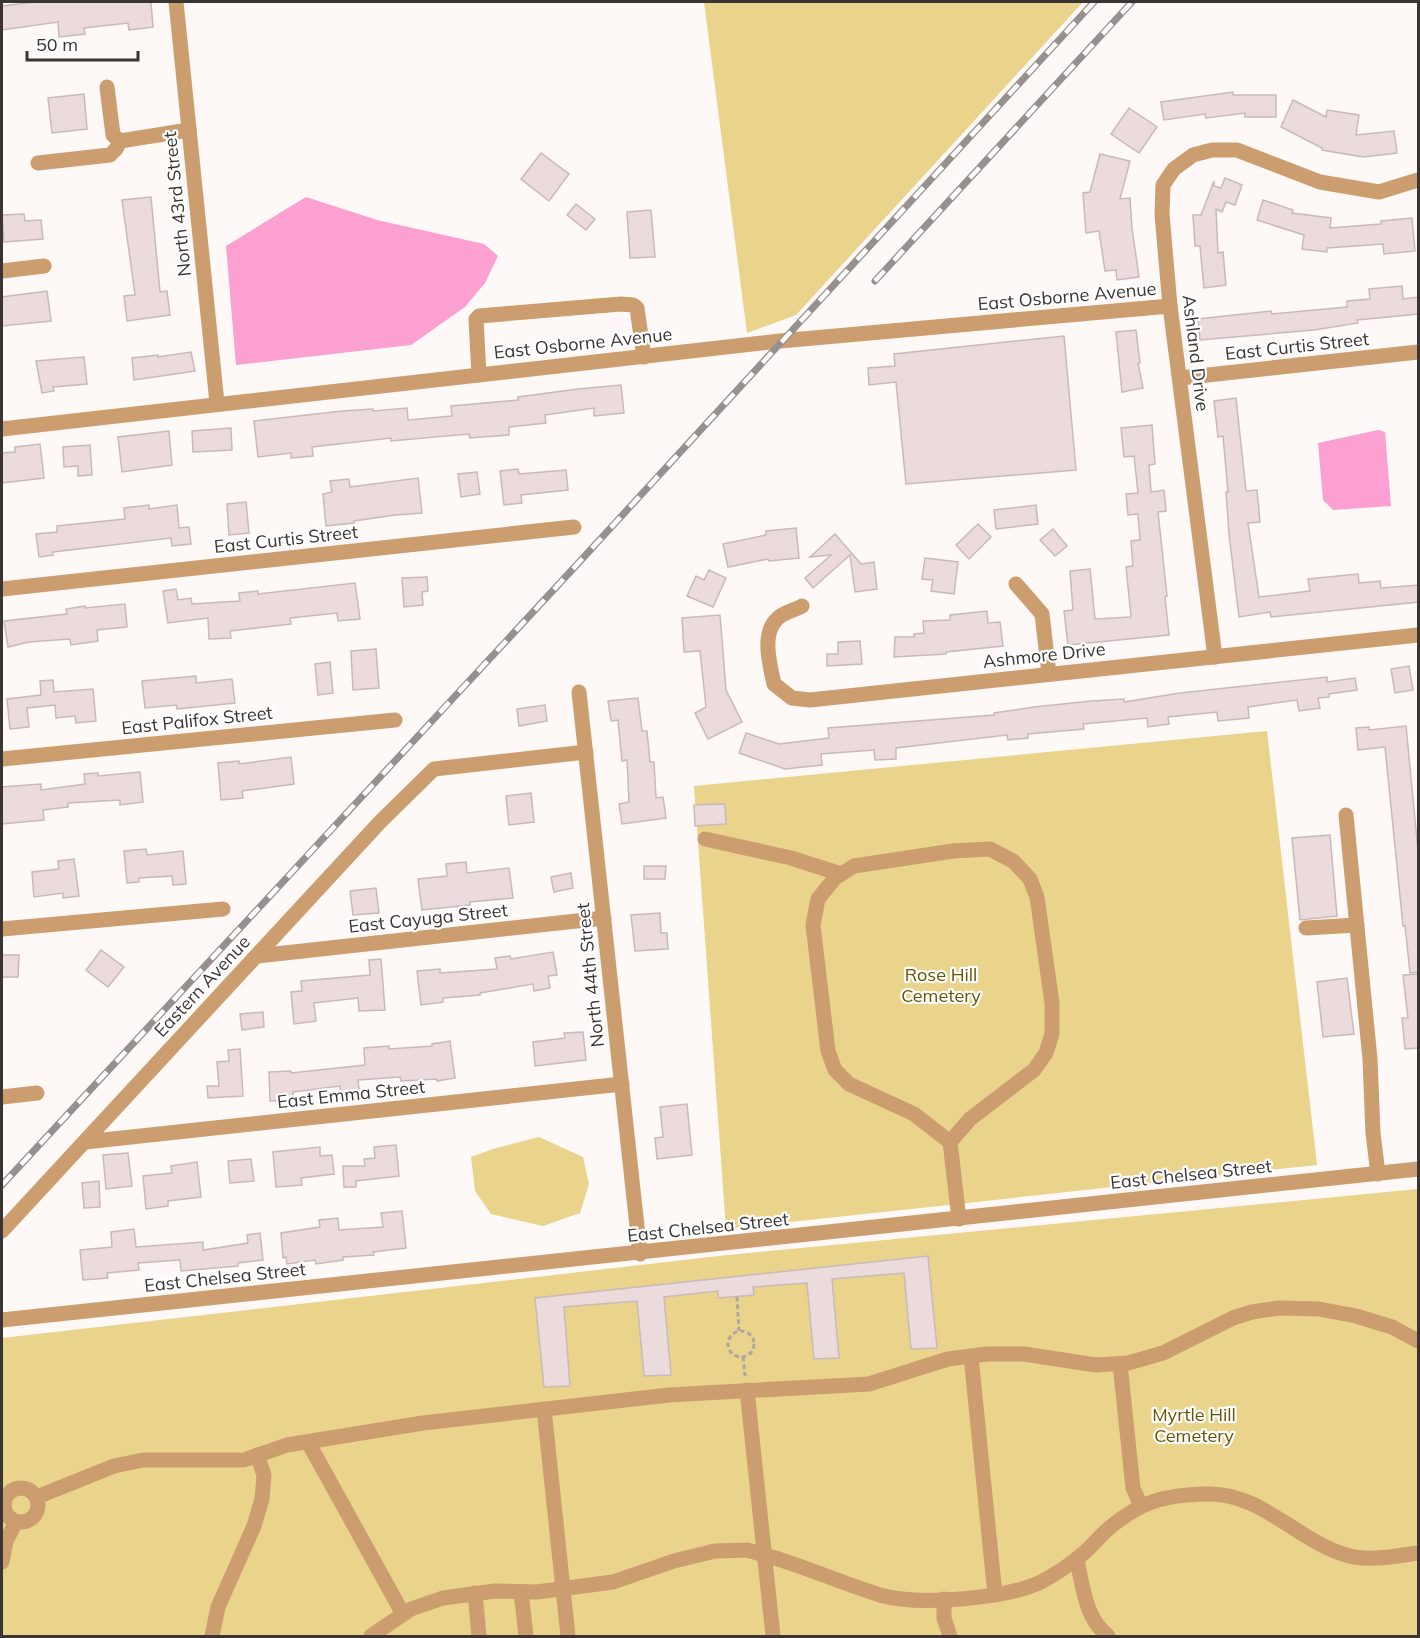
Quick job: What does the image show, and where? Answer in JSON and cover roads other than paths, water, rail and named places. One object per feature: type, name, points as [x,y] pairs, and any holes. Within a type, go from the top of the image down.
[{"type":"street","name":"North 43rd Street","points":[[176,2],[217,403]]},
{"type":"street","points":[[107,87],[112,135],[120,141],[189,130]]},
{"type":"street","points":[[38,163],[110,154],[120,141]]},
{"type":"street","name":"Ashland Drive","points":[[1215,657],[1170,306],[1162,214],[1163,185],[1174,169],[1193,155],[1212,150],[1237,150],[1320,182],[1380,192],[1419,180]]},
{"type":"street","points":[[2,271],[44,266]]},
{"type":"street","points":[[479,375],[476,319],[479,316],[633,305],[637,308],[644,357]]},
{"type":"street","name":"East Osborne Avenue","points":[[2,429],[780,341],[1170,306]]},
{"type":"street","name":"East Curtis Street","points":[[1180,378],[1419,352]]},
{"type":"street","name":"East Curtis Street","points":[[2,589],[574,527]]},
{"type":"street","points":[[1016,584],[1042,614],[1049,674]]},
{"type":"street","name":"Ashmore Drive","points":[[802,606],[776,619],[768,638],[769,661],[774,684],[792,698],[810,700],[1419,635]]},
{"type":"street","name":"North 44th Street","points":[[579,692],[640,1254]]},
{"type":"street","name":"East Palifox Street","points":[[2,759],[395,720]]},
{"type":"street","name":"Eastern Avenue","points":[[2,1231],[380,822],[434,769],[586,752]]},
{"type":"street","points":[[1346,815],[1370,1059],[1373,1133],[1378,1174]]},
{"type":"street","points":[[705,839],[791,858],[841,874]]},
{"type":"street","points":[[950,1142],[970,1119],[1034,1070],[1046,1053],[1052,1034],[1052,1003],[1037,897],[1030,879],[1013,861],[990,849],[953,851],[854,866],[835,878],[818,899],[813,925],[828,1051],[836,1070],[849,1084],[914,1114],[950,1142],[959,1219]]},
{"type":"street","points":[[2,929],[223,909]]},
{"type":"street","name":"East Cayuga Street","points":[[257,956],[604,918]]},
{"type":"street","points":[[1306,928],[1357,925]]},
{"type":"street","name":"East Emma Street","points":[[85,1142],[622,1084]]},
{"type":"street","points":[[2,1097],[37,1094]]},
{"type":"street","name":"East Chelsea Street","points":[[2,1320],[640,1254],[1419,1169]]},
{"type":"street","points":[[37,1497],[114,1466],[144,1460],[244,1460],[287,1445],[423,1423],[669,1395],[869,1384],[930,1363],[987,1353],[1024,1354],[1096,1365],[1128,1363],[1162,1353],[1233,1318],[1252,1312],[1280,1308],[1319,1309],[1356,1316],[1392,1327],[1419,1341]]},
{"type":"street","points":[[971,1356],[995,1595]]},
{"type":"street","points":[[1120,1364],[1133,1488],[1141,1506]]},
{"type":"street","points":[[747,1390],[773,1636]]},
{"type":"street","points":[[544,1409],[568,1636]]},
{"type":"street","points":[[308,1442],[403,1614]]},
{"type":"street","points":[[212,1636],[218,1607],[254,1526],[262,1499],[264,1475],[257,1455]]},
{"type":"street","points":[[23,1487],[33,1492],[38,1503],[36,1514],[27,1521],[16,1522],[6,1515],[4,1490],[23,1487]]},
{"type":"street","points":[[371,1636],[411,1609],[443,1598],[495,1591],[564,1590],[613,1582],[674,1561],[715,1551],[747,1550],[882,1596],[926,1600],[995,1595],[1040,1582],[1077,1560],[1133,1509],[1170,1496],[1211,1493],[1239,1498],[1347,1555],[1372,1558],[1419,1553]]},
{"type":"street","points":[[2,1562],[6,1541],[16,1522]]},
{"type":"street","points":[[1077,1560],[1088,1609],[1098,1629],[1108,1636]]},
{"type":"street","points":[[521,1592],[526,1636]]},
{"type":"street","points":[[475,1593],[479,1636]]},
{"type":"street","points":[[944,1599],[944,1618],[950,1636]]},
{"type":"railway","points":[[2,1185],[1094,2]]},
{"type":"railway","points":[[875,281],[1132,2]]},
{"type":"park label","name":"Rose Hill Cemetery","points":[[941,984]]},
{"type":"park label","name":"Myrtle Hill Cemetery","points":[[1194,1424]]}]
